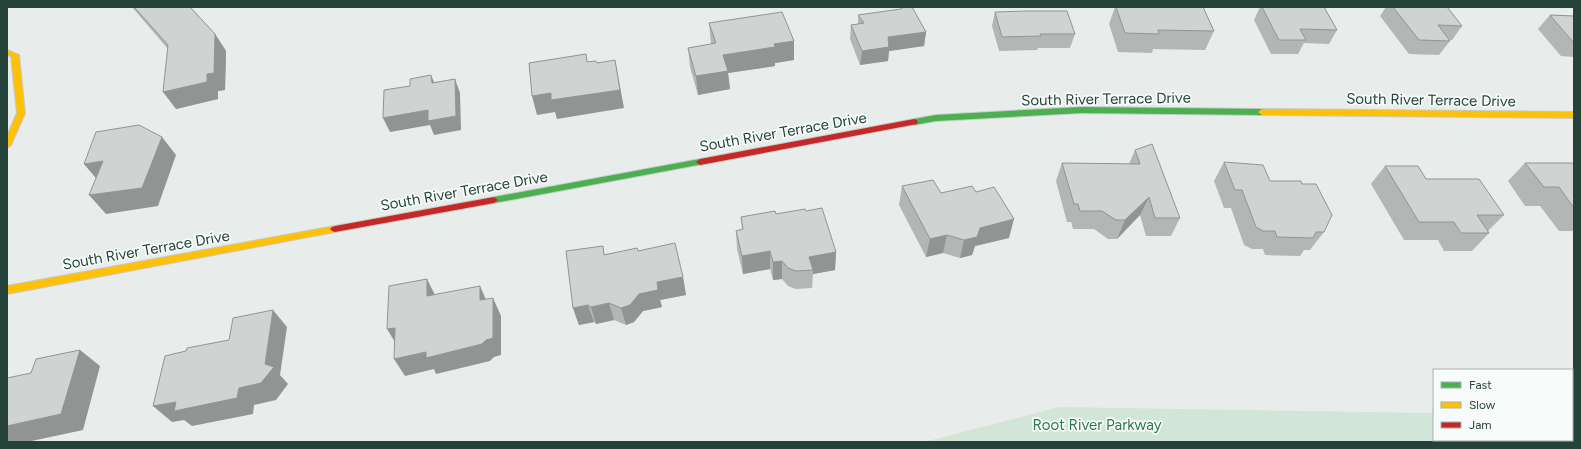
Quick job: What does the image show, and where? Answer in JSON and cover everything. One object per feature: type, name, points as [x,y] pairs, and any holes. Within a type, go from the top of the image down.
[{"type":"street","points":[[7,52],[16,55],[21,113],[7,144]]},
{"type":"street","name":"South River Terrace Drive","points":[[7,290],[936,118],[1082,110],[1574,115]]},
{"type":"green space","name":"Root River Parkway","points":[[1059,407],[1433,413],[1433,441],[1573,441],[1574,415],[1574,442],[924,442]]},
{"type":"building","points":[[134,7],[190,7],[215,34],[214,73],[207,74],[207,82],[163,92],[168,45]]},
{"type":"building","points":[[904,7],[912,7],[926,32],[888,37],[889,47],[862,51],[851,25],[864,23],[858,15],[901,9]]},
{"type":"building","points":[[1116,7],[1203,7],[1214,31],[1158,30],[1159,34],[1125,33]]},
{"type":"building","points":[[1262,7],[1324,7],[1337,30],[1300,29],[1306,40],[1279,40]]},
{"type":"building","points":[[1393,7],[1447,7],[1462,26],[1438,25],[1450,41],[1419,40]]},
{"type":"building","points":[[1067,11],[1075,34],[1040,34],[1041,36],[1002,37],[995,12]]},
{"type":"building","points":[[782,12],[794,41],[774,44],[775,47],[723,55],[728,71],[696,76],[688,48],[716,43],[709,23]]},
{"type":"building","points":[[1550,15],[1574,16],[1574,42],[1573,42]]},
{"type":"building","points":[[586,54],[587,62],[596,61],[597,63],[615,60],[620,90],[551,100],[551,93],[532,96],[529,63]]},
{"type":"building","points":[[431,75],[432,83],[455,79],[456,116],[428,121],[428,110],[383,118],[384,90],[410,86],[410,79]]},
{"type":"building","points":[[139,125],[162,137],[142,188],[89,195],[103,161],[84,164],[96,132]]},
{"type":"building","points":[[1152,144],[1180,218],[1155,218],[1149,197],[1125,220],[1116,220],[1102,211],[1080,211],[1078,204],[1074,204],[1062,163],[1140,164],[1135,150]]},
{"type":"building","points":[[1224,162],[1263,165],[1270,181],[1301,181],[1302,184],[1316,184],[1332,215],[1324,232],[1316,232],[1313,238],[1277,237],[1275,231],[1263,231],[1256,227],[1242,190],[1235,190]]},
{"type":"building","points":[[1525,163],[1572,163],[1574,165],[1574,208],[1559,187],[1544,187]]},
{"type":"building","points":[[1385,166],[1418,166],[1426,179],[1479,179],[1504,215],[1477,215],[1489,233],[1461,233],[1454,222],[1419,222]]},
{"type":"building","points":[[933,180],[941,193],[972,186],[976,192],[994,187],[1014,219],[980,228],[977,237],[964,240],[947,235],[930,239],[902,186]]},
{"type":"building","points":[[822,208],[836,252],[809,257],[813,270],[796,271],[788,268],[782,261],[773,262],[770,251],[742,256],[736,231],[743,229],[741,217],[775,211],[776,214],[805,209],[806,211]]},
{"type":"building","points":[[675,243],[683,277],[657,282],[658,290],[639,294],[630,305],[621,308],[609,303],[591,307],[588,305],[573,308],[566,251],[603,246],[604,255],[637,248],[638,251]]},
{"type":"building","points":[[427,279],[427,296],[480,286],[480,300],[493,298],[493,338],[486,340],[482,344],[426,358],[426,352],[394,359],[395,328],[387,329],[389,286]]},
{"type":"building","points":[[273,310],[265,364],[274,367],[261,383],[239,388],[237,398],[174,411],[176,402],[153,406],[165,356],[186,351],[187,348],[229,340],[233,318]]},
{"type":"building","points":[[80,350],[61,414],[7,426],[7,378],[31,373],[36,359]]},
{"type":"traffic: fast","points":[[914,122],[936,118],[1082,110],[1262,112]]},
{"type":"traffic: fast","points":[[494,200],[700,162]]},
{"type":"traffic: slow","points":[[7,52],[15,55],[21,113],[7,145]]},
{"type":"traffic: slow","points":[[1262,112],[1574,115]]},
{"type":"traffic: slow","points":[[7,290],[335,229]]},
{"type":"traffic: jam","points":[[700,162],[914,122]]},
{"type":"traffic: jam","points":[[335,229],[494,200]]}]
